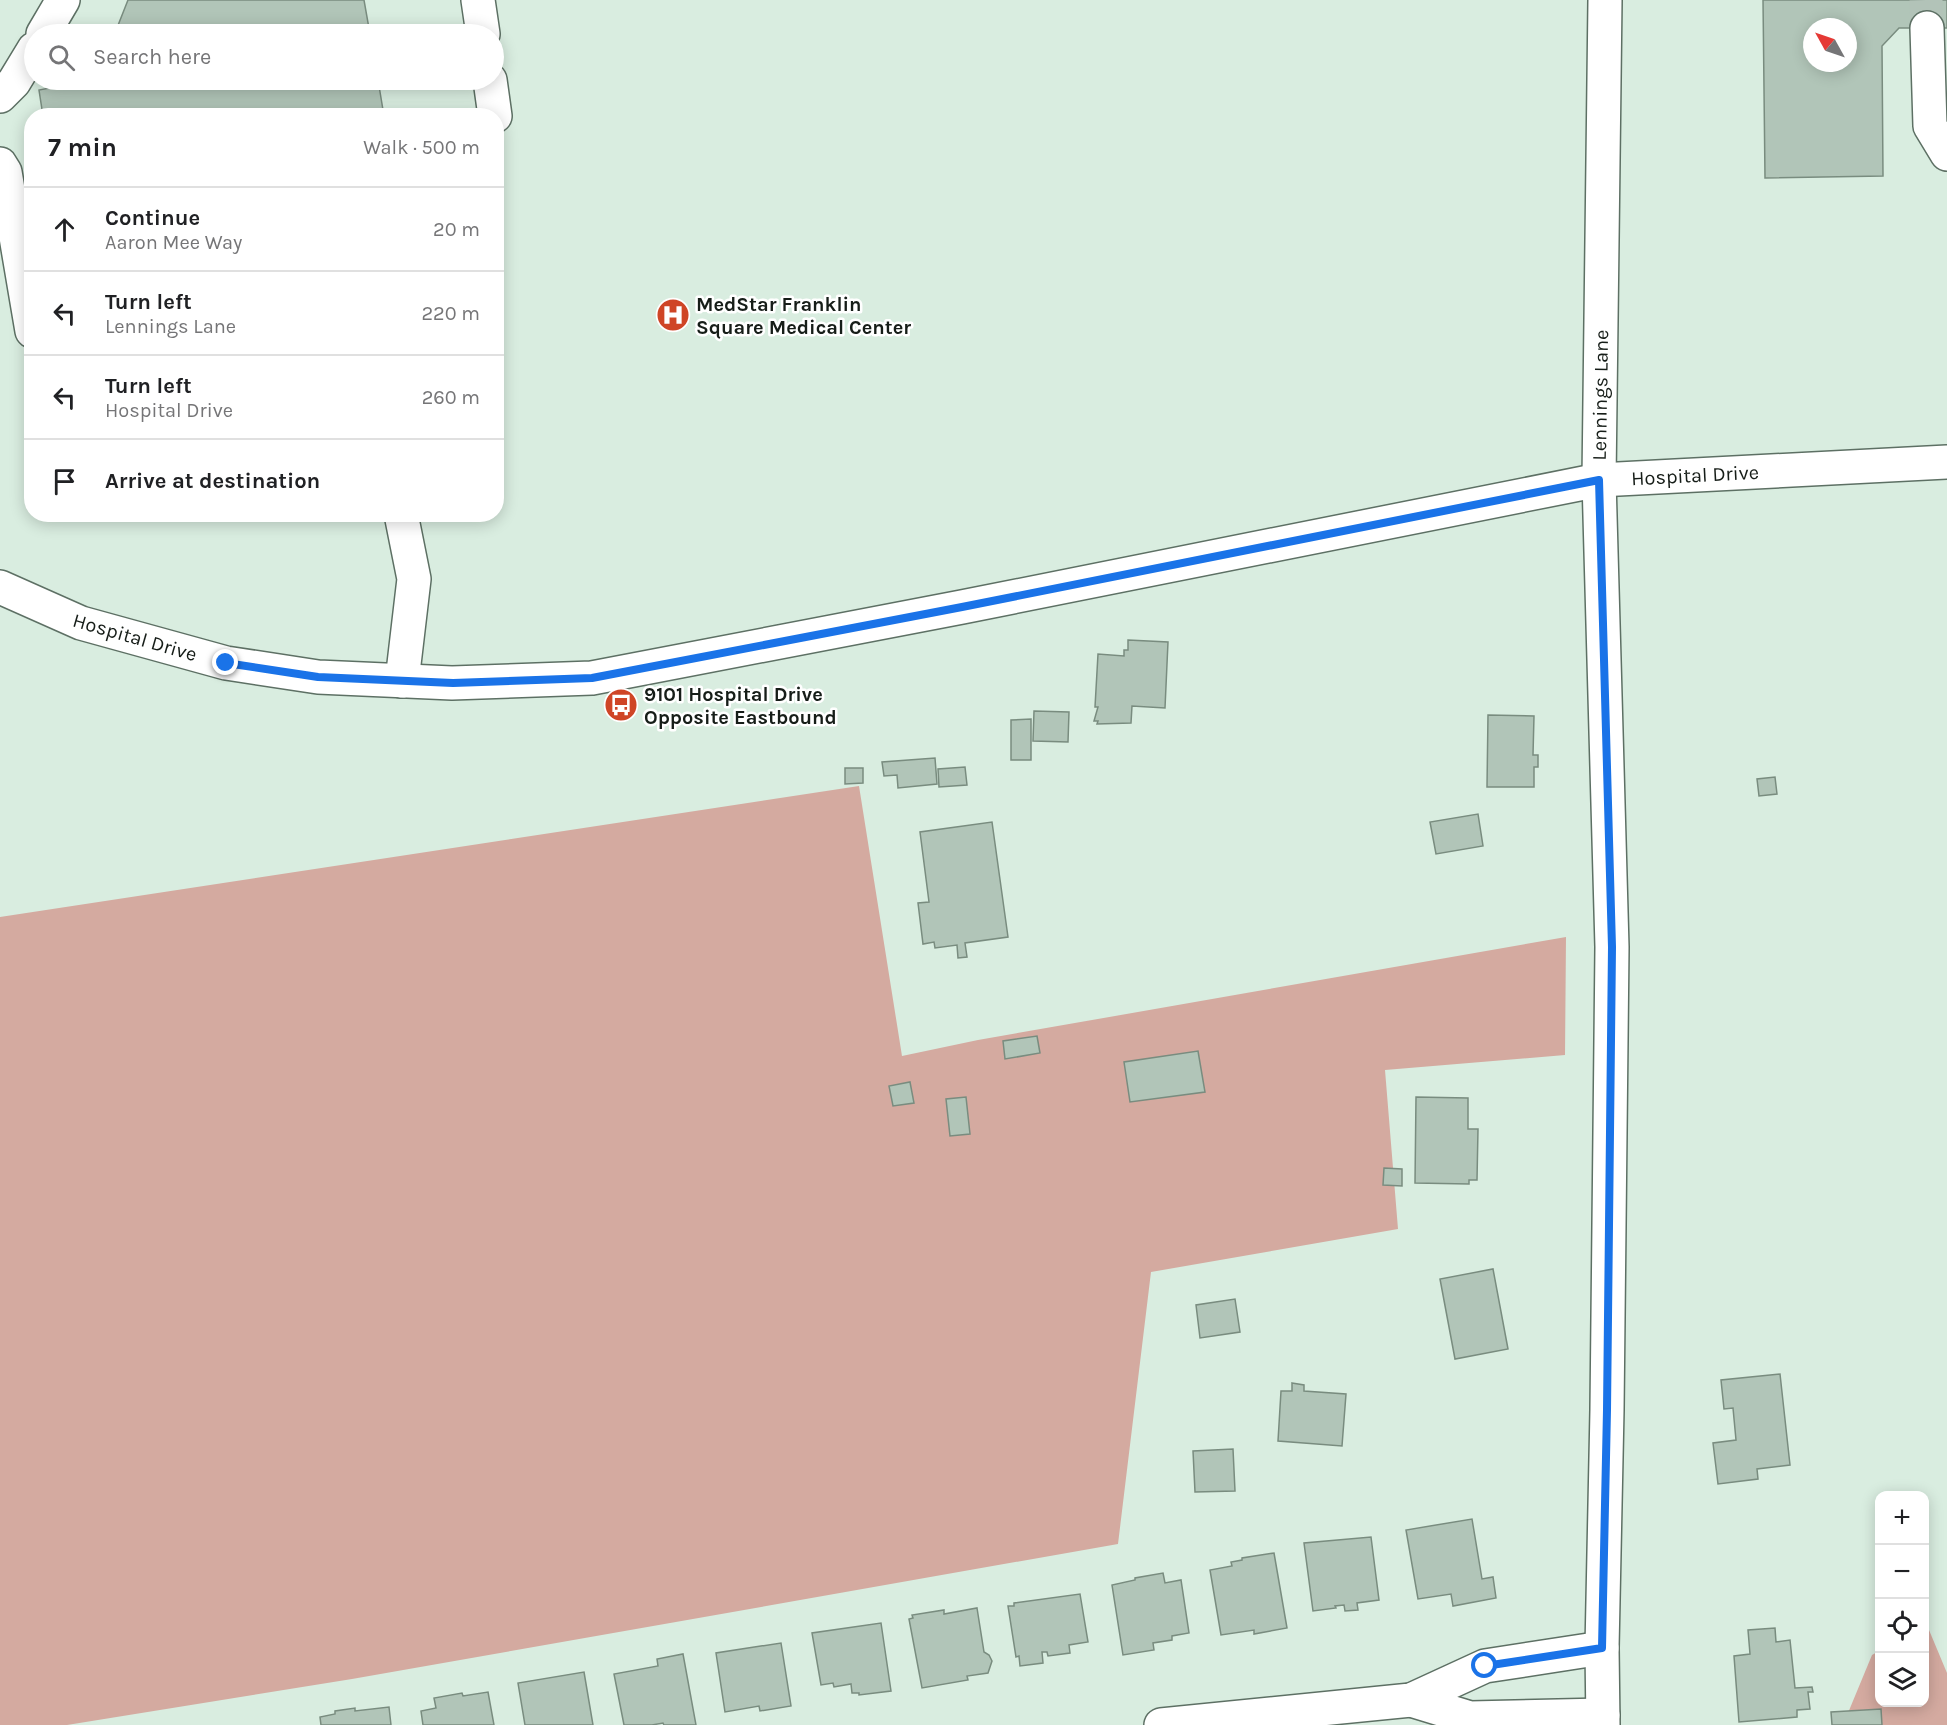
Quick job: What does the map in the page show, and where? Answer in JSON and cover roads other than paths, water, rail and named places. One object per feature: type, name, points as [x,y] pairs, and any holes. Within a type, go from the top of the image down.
[{"type":"street","points":[[50,24],[63,0]]},
{"type":"street","points":[[478,0],[482,24]]},
{"type":"street","name":"Lennings Lane","points":[[1603,1720],[1602,1648],[1612,947],[1599,480],[1605,0]]},
{"type":"street","points":[[1927,28],[1930,126],[1947,154]]},
{"type":"street","points":[[0,96],[14,82],[24,66]]},
{"type":"street","points":[[491,90],[494,108]]},
{"type":"street","points":[[0,165],[4,172],[24,286]]},
{"type":"street","name":"Hospital Drive","points":[[0,587],[81,624],[226,663],[318,677],[402,681],[453,683],[592,678],[974,605],[1599,480],[1947,462]]},
{"type":"street","points":[[402,681],[414,579],[403,522]]},
{"type":"street","points":[[1161,1725],[1411,1701],[1485,1666],[1602,1648]]},
{"type":"street","points":[[1411,1701],[1470,1718],[1603,1720]]},
{"type":"tunnel","points":[[1926,0],[1927,28]]},
{"type":"place","name":"MedStar Franklin Square Medical Center","points":[[673,315]]},
{"type":"place","name":"9101 Hospital Drive Opposite Eastbound","points":[[621,705]]}]
